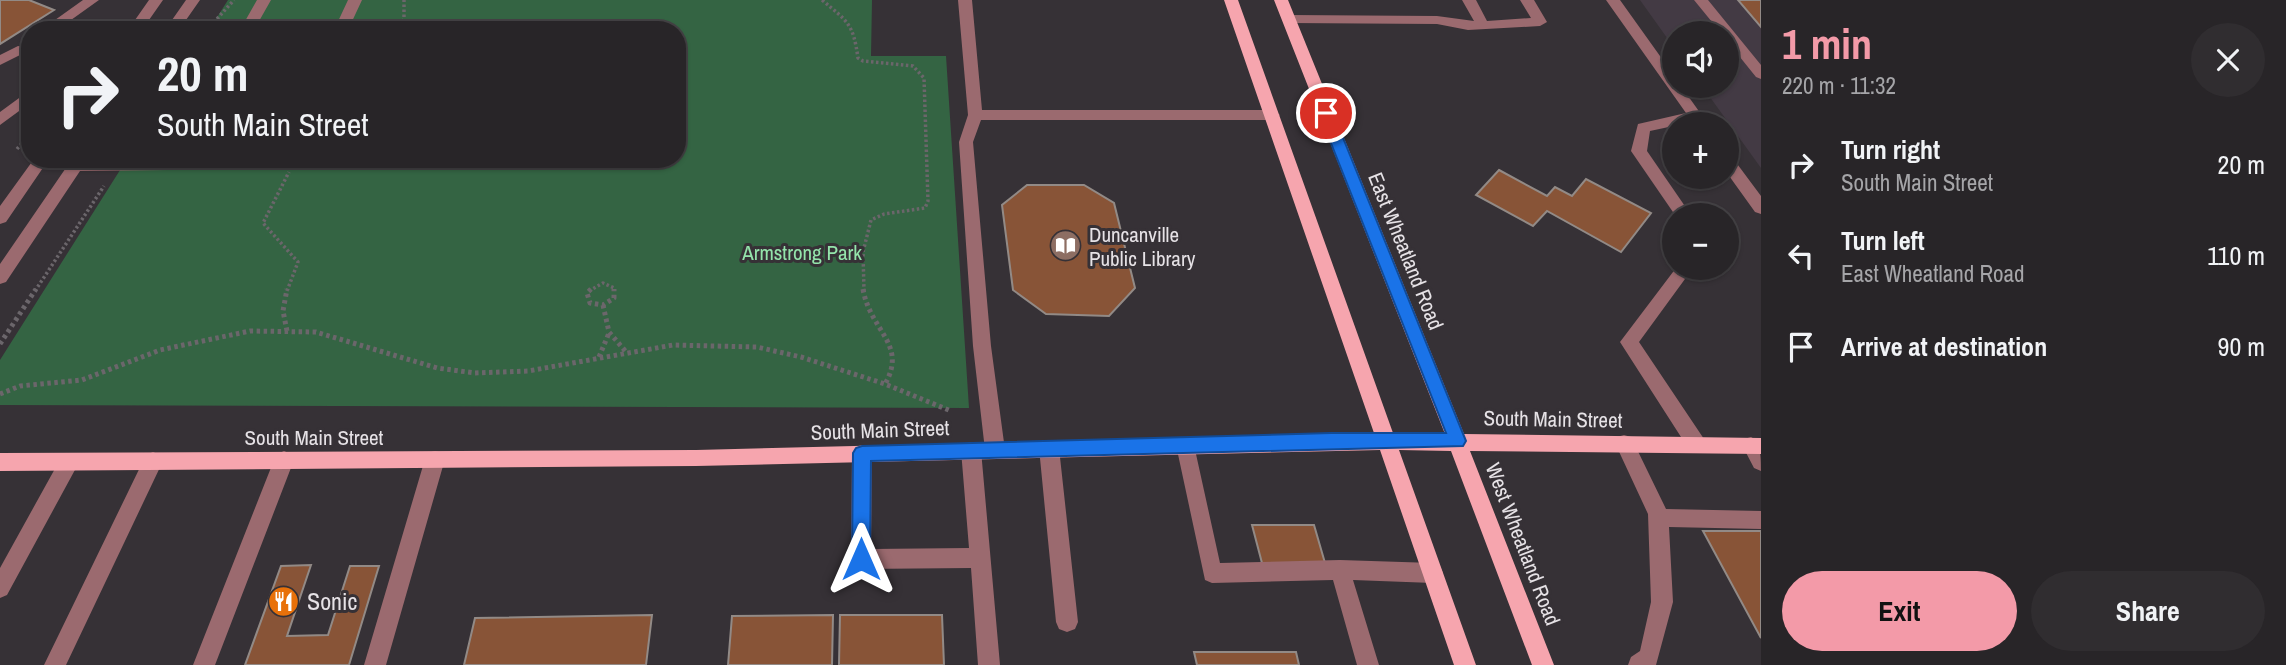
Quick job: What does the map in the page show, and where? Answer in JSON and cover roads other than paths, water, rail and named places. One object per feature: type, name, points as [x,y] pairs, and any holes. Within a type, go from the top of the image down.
[{"type":"main road","points":[[1231,0],[1465,665]]},
{"type":"main road","name":"East Wheatland Road","points":[[1281,0],[1457,441]]},
{"type":"main road","name":"South Main Street","points":[[0,462],[696,458],[1387,441],[1697,444],[1758,451]]},
{"type":"main road","name":"West Wheatland Road","points":[[1457,441],[1543,665]]},
{"type":"street","points":[[61,21],[92,0]]},
{"type":"street","points":[[141,21],[156,0]]},
{"type":"street","points":[[178,21],[193,0]]},
{"type":"street","points":[[252,21],[264,0]]},
{"type":"street","points":[[345,21],[355,0]]},
{"type":"street","points":[[965,0],[975,115],[966,142],[982,346],[995,450]]},
{"type":"street","points":[[1469,0],[1483,26]]},
{"type":"street","points":[[1289,19],[1437,20],[1483,26],[1540,22],[1527,0]]},
{"type":"street","points":[[1612,0],[1692,112]]},
{"type":"street","points":[[1701,0],[1761,74]]},
{"type":"street","points":[[0,61],[21,50]]},
{"type":"street","points":[[0,120],[21,102]]},
{"type":"street","points":[[975,115],[1273,115]]},
{"type":"street","points":[[1662,125],[1643,128],[1639,151],[1662,184]]},
{"type":"street","points":[[0,218],[36,168]]},
{"type":"street","points":[[0,277],[75,168]]},
{"type":"street","points":[[1739,178],[1761,208]]},
{"type":"street","points":[[1676,280],[1629,342],[1697,444]]},
{"type":"street","points":[[1624,443],[1658,518],[1662,602],[1649,657],[1639,665]]},
{"type":"street","points":[[1185,444],[1212,573],[1340,570],[1433,573]]},
{"type":"street","points":[[1049,448],[1067,622]]},
{"type":"street","points":[[971,450],[989,665]]},
{"type":"street","points":[[862,453],[861,559],[980,558]]},
{"type":"street","points":[[375,665],[435,459]]},
{"type":"street","points":[[204,665],[284,460]]},
{"type":"street","points":[[0,588],[69,461]]},
{"type":"street","points":[[55,665],[153,461]]},
{"type":"street","points":[[1658,518],[1761,520]]},
{"type":"street","points":[[1340,570],[1368,665]]},
{"type":"place","name":"Duncanville Public Library","points":[[1066,246]]},
{"type":"place","name":"Sonic","points":[[284,601]]},
{"type":"park label","name":"Armstrong Park","points":[[802,252]]}]
